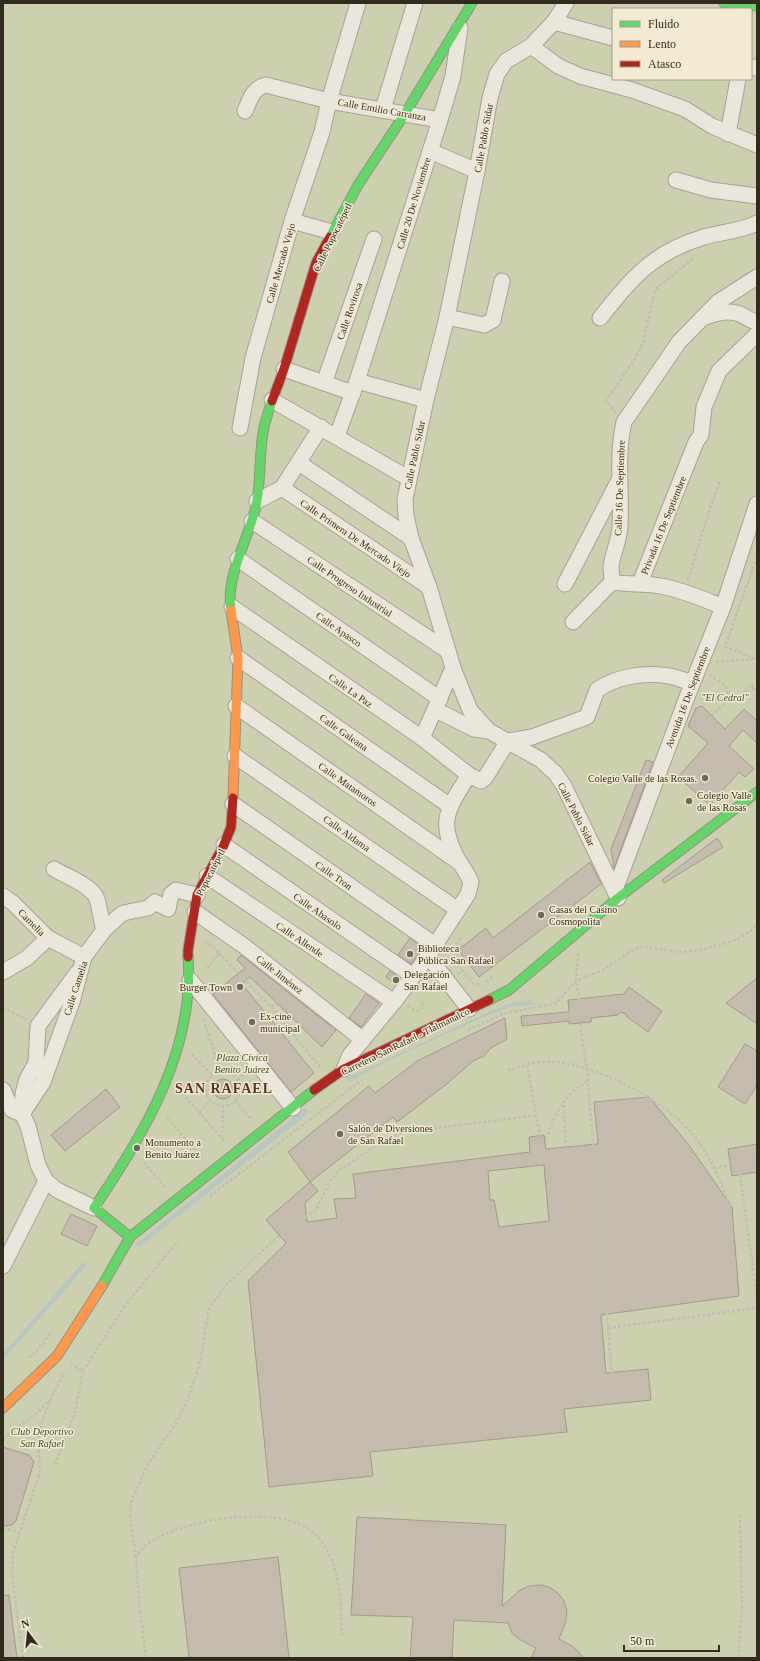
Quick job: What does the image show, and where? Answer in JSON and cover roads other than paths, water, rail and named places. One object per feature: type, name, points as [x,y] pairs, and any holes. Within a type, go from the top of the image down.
[{"type":"street","name":"Calle Emilio Carranza","points":[[358,3],[329,100],[406,112],[440,120]]},
{"type":"street","points":[[383,109],[415,3]]},
{"type":"street","name":"Calle Popocatépetl","points":[[252,521],[257,501],[264,428],[272,400],[284,370],[316,263],[358,185],[406,112],[472,3]]},
{"type":"street","name":"Calle Pablo Sidar","points":[[566,3],[554,22],[531,46],[506,61],[497,74],[490,98],[477,171],[447,317],[426,400],[408,478],[405,499],[406,516],[411,538],[429,587],[453,668],[470,710],[489,731],[541,760],[556,774],[616,894]]},
{"type":"street","points":[[724,3],[749,7]]},
{"type":"street","points":[[554,22],[612,38]]},
{"type":"street","name":"Calle 20 De Noviembre","points":[[337,436],[355,387],[454,76],[460,23]]},
{"type":"street","points":[[531,46],[558,66],[580,76],[632,90],[685,109],[712,126],[757,145]]},
{"type":"street","points":[[728,134],[738,80]]},
{"type":"street","points":[[244,111],[254,91],[259,86],[266,85],[329,100]]},
{"type":"street","name":"Calle Mercado Viejo","points":[[240,428],[252,358],[292,221],[322,132],[329,100]]},
{"type":"street","points":[[430,151],[477,171]]},
{"type":"street","points":[[676,180],[712,190],[757,196]]},
{"type":"street","points":[[292,221],[332,232]]},
{"type":"street","points":[[600,318],[630,280],[659,256],[703,238],[757,223]]},
{"type":"street","name":"Calle Rovirosa","points":[[324,383],[374,239]]},
{"type":"street","points":[[700,319],[718,302],[757,277]]},
{"type":"street","points":[[447,317],[484,326],[489,324],[493,320],[502,281]]},
{"type":"street","points":[[700,319],[717,313],[729,312],[740,314],[757,322]]},
{"type":"street","name":"Calle 16 De Septiembre","points":[[612,582],[611,566],[617,548],[620,527],[619,481],[621,436],[624,422],[679,342],[700,319]]},
{"type":"street","name":"Privada 16 De Septiembre","points":[[640,583],[701,435],[704,407],[719,371],[757,334]]},
{"type":"street","points":[[284,370],[324,383],[426,400]]},
{"type":"street","points":[[272,400],[408,478]]},
{"type":"street","points":[[257,501],[282,488],[321,427]]},
{"type":"street","points":[[299,463],[411,538]]},
{"type":"street","points":[[565,584],[619,481]]},
{"type":"street","name":"Calle Primera De Mercado Viejo","points":[[282,488],[429,587]]},
{"type":"street","name":"Avenida 16 De Septiembre","points":[[616,894],[686,698],[723,606],[757,504]]},
{"type":"street","name":"Popocatépetl","points":[[94,1208],[129,1155],[156,1106],[180,1041],[190,980],[188,950],[197,894],[224,845],[230,827],[233,804],[238,658],[232,607],[229,598],[238,559],[252,521]]},
{"type":"street","name":"Calle Progreso Industrial","points":[[252,521],[448,651]]},
{"type":"street","name":"Calle Apasco","points":[[238,559],[474,730],[489,731]]},
{"type":"street","points":[[572,622],[612,582],[624,584],[640,583],[686,592],[723,606]]},
{"type":"street","name":"Calle La Paz","points":[[232,607],[422,738],[469,775]]},
{"type":"street","name":"Calle Galeana","points":[[238,658],[450,806]]},
{"type":"street","points":[[422,738],[453,668]]},
{"type":"street","points":[[344,1069],[350,1055],[394,1002],[468,894],[471,882],[460,862],[447,832],[445,820],[450,806],[469,775],[481,781],[485,778],[508,741],[543,733],[587,717],[597,690],[622,679],[655,674],[670,676],[697,672]]},
{"type":"street","name":"Calle Matamoros","points":[[236,706],[460,862]]},
{"type":"street","name":"Calle Aldama","points":[[235,756],[458,910]]},
{"type":"street","name":"Carretera San Rafael - Tlalmanalco","points":[[3,1408],[57,1356],[130,1237],[288,1102],[344,1069],[509,990],[616,894],[757,792]]},
{"type":"street","name":"Calle Tron","points":[[233,804],[431,950],[469,1009]]},
{"type":"street","name":"Calle Abasolo","points":[[224,845],[413,976]]},
{"type":"street","points":[[54,869],[67,875],[90,890],[96,898],[104,930]]},
{"type":"street","name":"Calle Allende","points":[[207,876],[394,1002]]},
{"type":"street","name":"Calle Camelia","points":[[22,1114],[43,1082],[72,1002],[83,961],[104,930],[123,913],[148,908],[155,902],[168,909],[171,894],[176,890],[197,894]]},
{"type":"street","name":"Camelia","points":[[3,896],[13,903],[48,938],[83,961]]},
{"type":"street","name":"Calle Jiménez","points":[[195,912],[244,946],[363,1040]]},
{"type":"street","points":[[3,972],[27,958],[48,938]]},
{"type":"street","points":[[83,961],[38,1026],[36,1063],[27,1079],[23,1094],[22,1114],[28,1126],[38,1164],[46,1181],[57,1190],[94,1208],[130,1237]]},
{"type":"street","points":[[190,980],[288,1102]]},
{"type":"street","points":[[3,1090],[12,1110],[22,1114]]},
{"type":"street","points":[[3,1266],[46,1181]]},
{"type":"place","name":"Colegio Valle de las Rosas.","points":[[705,778]]},
{"type":"place","name":"Colegio Valle de las Rosas","points":[[689,801]]},
{"type":"place","name":"Casas del Casino Cosmopolita","points":[[541,915]]},
{"type":"place","name":"Biblioteca Pública San Rafael","points":[[410,954]]},
{"type":"place","name":"Delegación San Rafael","points":[[396,980]]},
{"type":"place","name":"Burger Town","points":[[240,987]]},
{"type":"place","name":"Ex-cine municipal","points":[[252,1022]]},
{"type":"place","name":"Salón de Diversiones de San Rafael","points":[[340,1134]]},
{"type":"place","name":"Monumento a Benito Juárez","points":[[137,1148]]},
{"type":"district","name":"SAN RAFAEL","points":[[224,1088]]},
{"type":"park label","name":"\"El Cedral\"","points":[[725,697]]},
{"type":"park label","name":"Plaza Cívica Benito Juárez","points":[[242,1062]]},
{"type":"park label","name":"Club Deportivo San Rafael","points":[[42,1436]]}]
